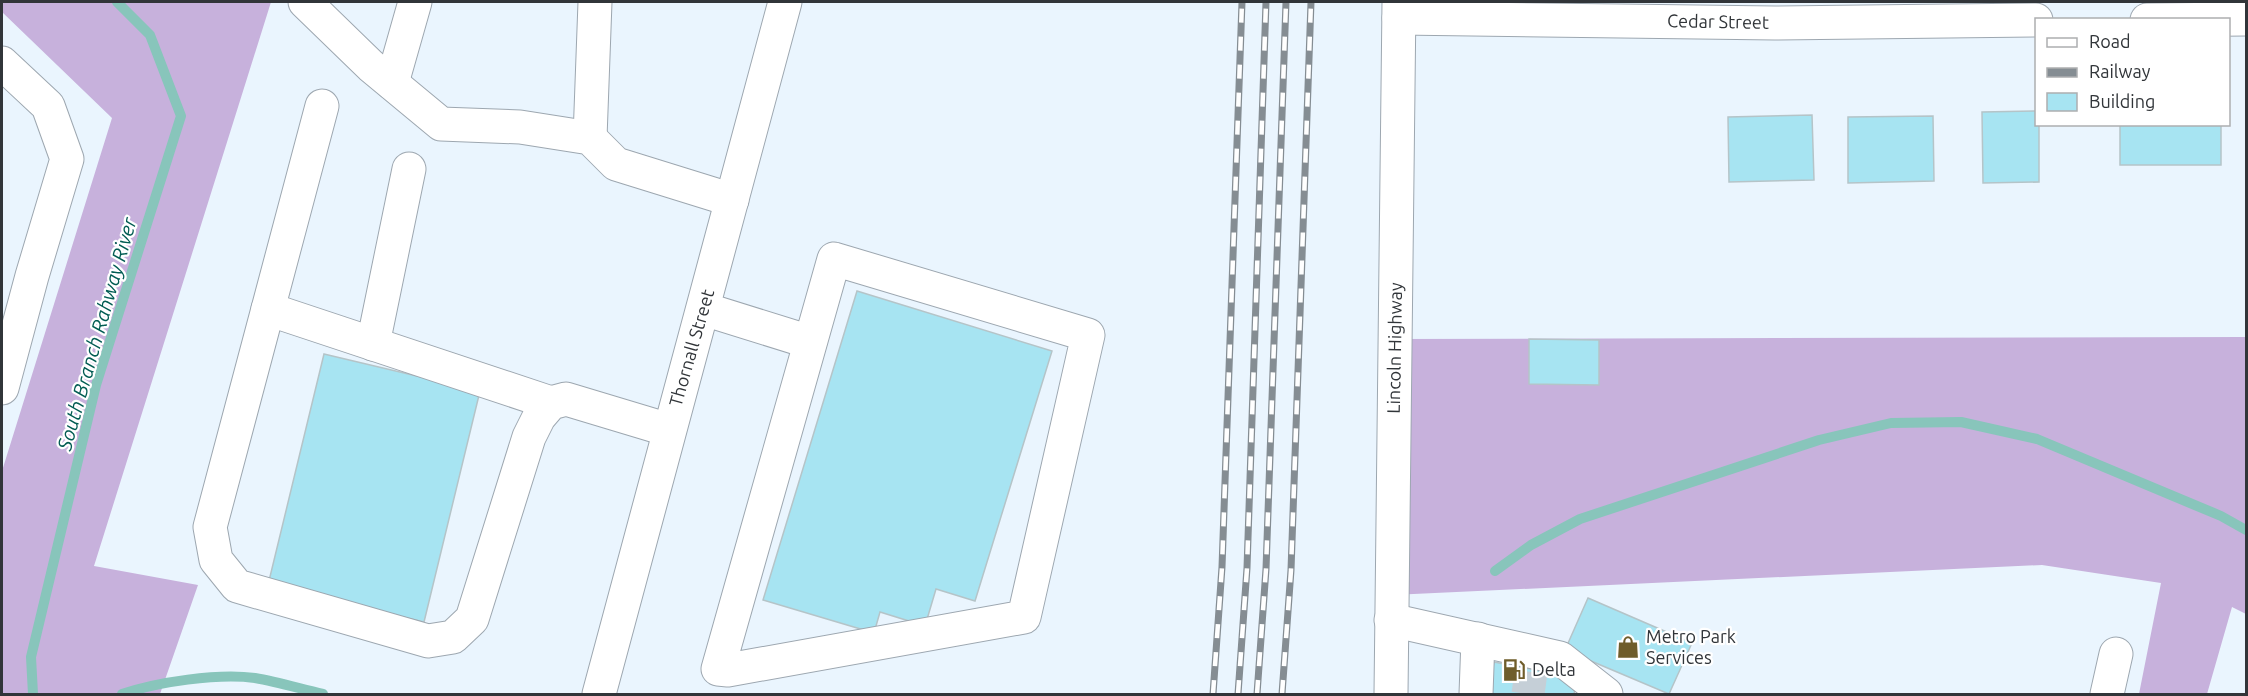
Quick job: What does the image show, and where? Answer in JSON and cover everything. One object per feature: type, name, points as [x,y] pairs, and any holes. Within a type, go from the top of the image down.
[{"type":"street","points":[[306,2],[371,66],[441,124],[520,127],[590,138],[616,164],[732,200]]},
{"type":"street","points":[[392,83],[415,2]]},
{"type":"street","points":[[590,138],[595,2]]},
{"type":"street","name":"Thornall Street","points":[[599,694],[669,430],[704,309],[784,2]]},
{"type":"street","name":"Cedar Street","points":[[1399,10],[1775,23],[2020,14]]},
{"type":"street","name":"Lincoln Highway","points":[[1391,694],[1399,10]]},
{"type":"street","points":[[2230,19],[2247,19]]},
{"type":"street","points":[[2,63],[48,106],[67,159],[8,338],[2,388]]},
{"type":"street","points":[[322,106],[210,527],[216,560],[237,586],[428,641],[453,637],[472,619],[529,437],[539,417],[551,403]]},
{"type":"street","points":[[373,344],[409,169]]},
{"type":"street","points":[[834,259],[1088,335],[1024,617],[728,670],[718,669],[810,342],[834,259]]},
{"type":"street","points":[[268,309],[551,403],[566,399],[669,430]]},
{"type":"street","points":[[704,309],[810,342]]},
{"type":"street","points":[[1391,620],[1478,639],[1532,662],[1560,658],[1606,694]]},
{"type":"street","points":[[1476,694],[1478,639]]},
{"type":"street","points":[[2107,694],[2116,654]]},
{"type":"shaded area","points":[[2,2],[271,2],[94,566],[198,585],[160,694],[2,694],[2,471],[112,118],[2,12]]},
{"type":"shaded area","points":[[2245,337],[2246,614],[2232,607],[2207,694],[2139,694],[2161,583],[2042,565],[1392,595],[1395,339]]},
{"type":"building","points":[[2035,111],[2035,126],[2039,126],[2039,182],[1983,183],[1982,112]]},
{"type":"building","points":[[1812,115],[1814,180],[1729,182],[1728,117]]},
{"type":"building","points":[[1933,116],[1934,181],[1848,183],[1848,117]]},
{"type":"building","points":[[2120,126],[2221,126],[2221,165],[2120,165]]},
{"type":"building","points":[[857,291],[1052,351],[975,601],[936,589],[925,626],[880,612],[874,633],[763,600]]},
{"type":"building","points":[[1529,339],[1599,340],[1599,385],[1529,384]]},
{"type":"building","points":[[324,354],[480,391],[424,622],[268,585]]},
{"type":"building","name":"Metro Park Services","points":[[1588,598],[1692,643],[1669,694],[1565,650]]},
{"type":"building","name":"Delta","points":[[1494,662],[1577,678],[1574,694],[1487,694]]},
{"type":"waterway","name":"South Branch Rahway River","points":[[33,694],[31,657],[96,385],[181,116],[150,35],[117,2]]},
{"type":"waterway","points":[[1495,571],[1531,545],[1580,519],[1819,440],[1891,423],[1961,422],[2037,439],[2221,516],[2246,530]]},
{"type":"waterway","points":[[122,694],[170,682],[224,677],[255,678],[323,694]]},
{"type":"tunnel","points":[[1528,694],[1531,672]]},
{"type":"railway","points":[[1213,694],[1222,567],[1242,2]]},
{"type":"railway","points":[[1238,694],[1247,568],[1266,2]]},
{"type":"railway","points":[[1257,694],[1266,569],[1286,2]]},
{"type":"railway","points":[[1282,694],[1291,570],[1311,2]]},
{"type":"place","name":"Metro Park Services","points":[[1628,647]]},
{"type":"place","name":"Delta","points":[[1514,670]]}]
